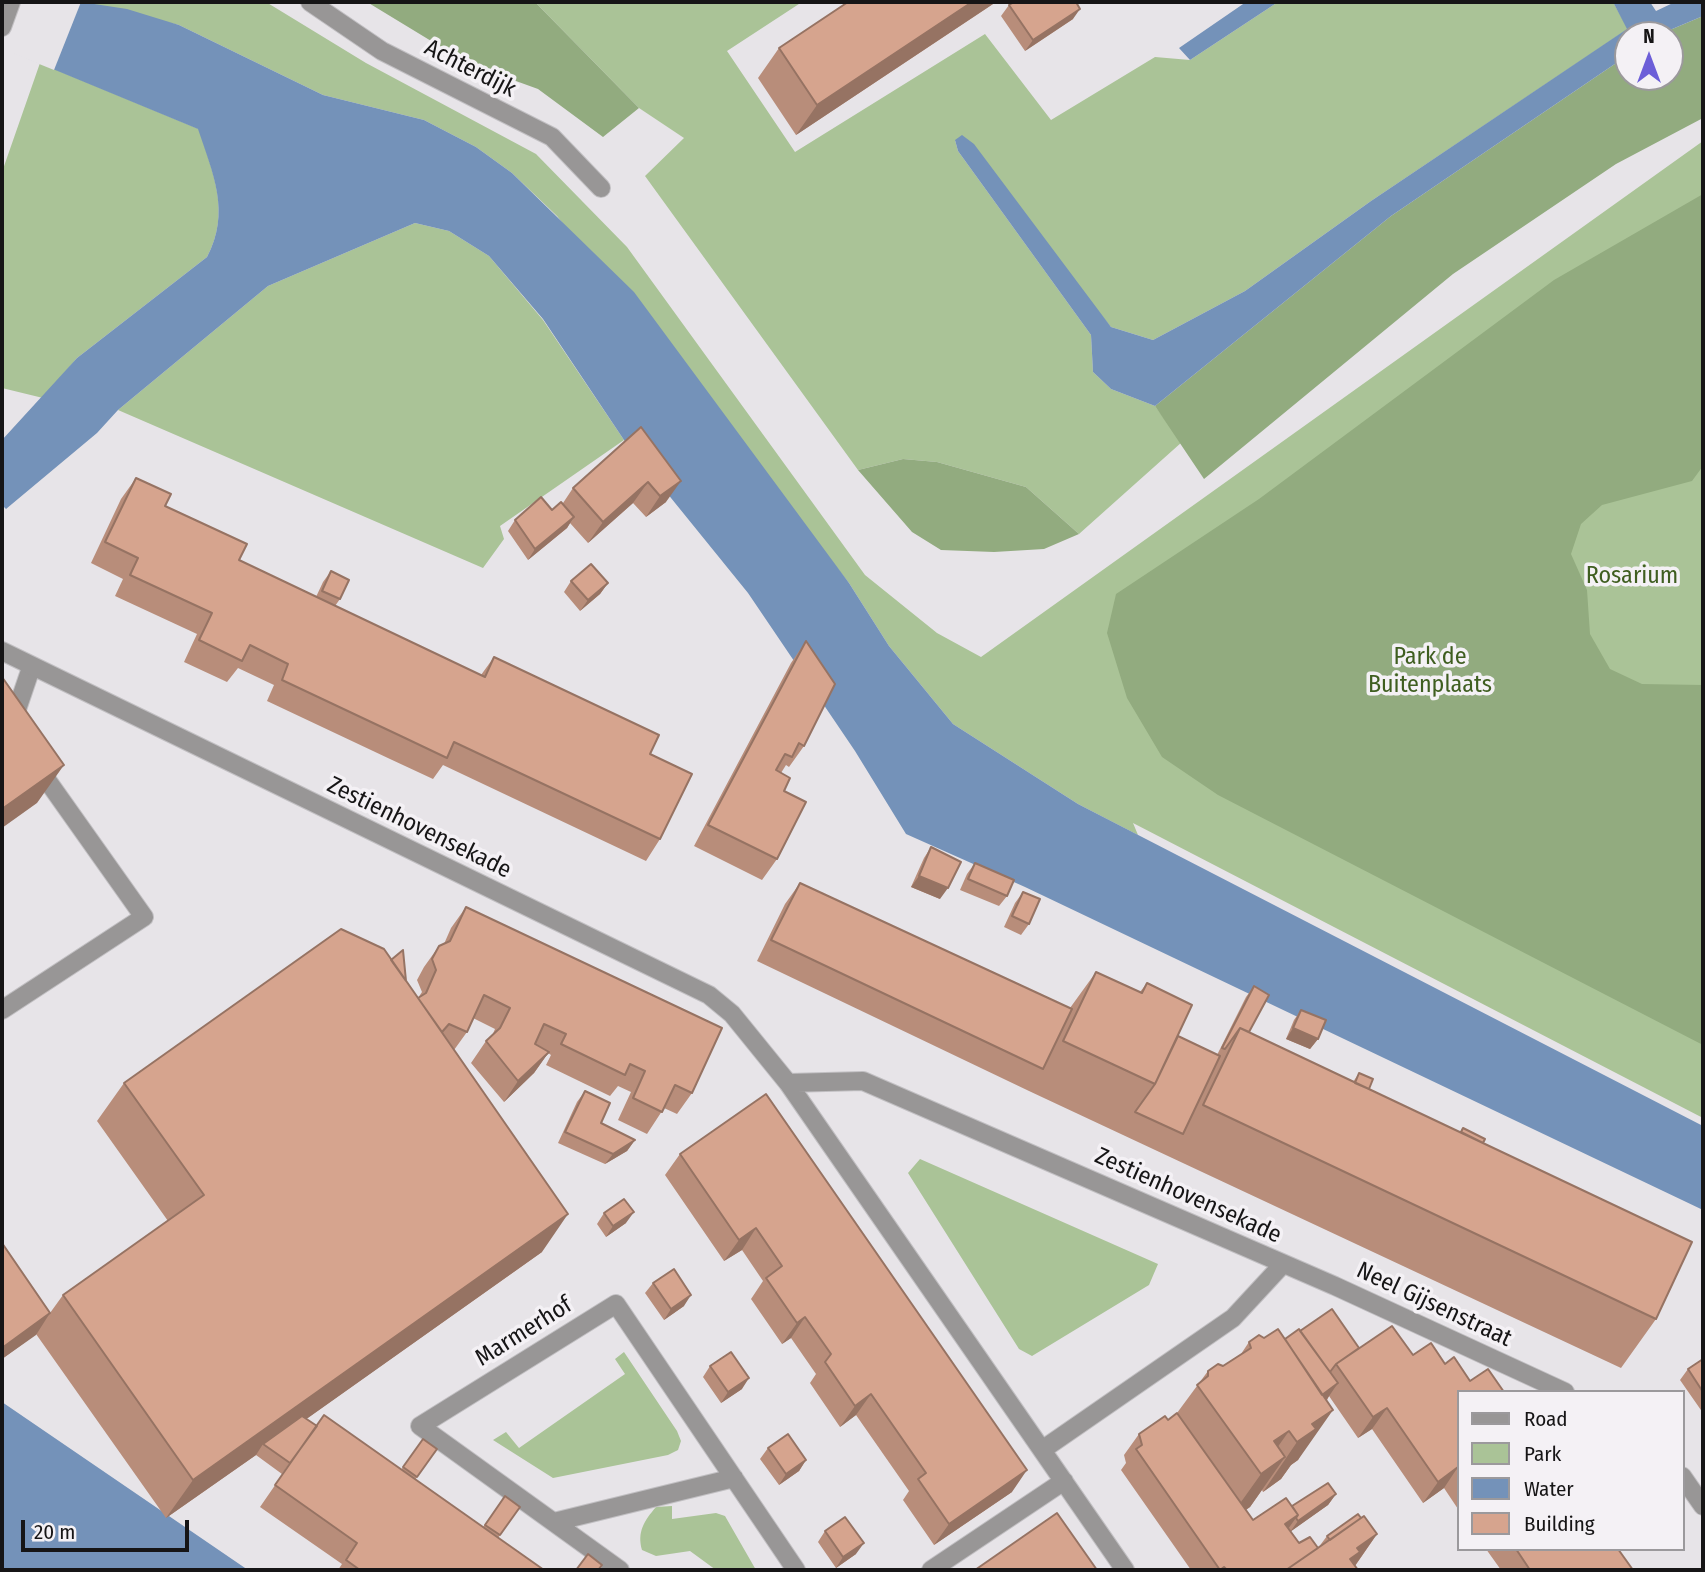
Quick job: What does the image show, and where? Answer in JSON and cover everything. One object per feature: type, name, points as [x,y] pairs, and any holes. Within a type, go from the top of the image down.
[{"type":"street","points":[[2,27],[10,2]]},
{"type":"street","name":"Achterdijk","points":[[310,2],[382,51],[551,137],[601,188]]},
{"type":"street","name":"Zestienhovensekade","points":[[2,652],[709,995],[732,1014],[788,1083],[1125,1570]]},
{"type":"street","points":[[2,1010],[144,917],[23,747],[13,726],[13,715],[31,668]]},
{"type":"street","name":"Zestienhovensekade","points":[[788,1083],[863,1081],[1283,1264],[1233,1318],[1042,1450]]},
{"type":"street","name":"Neel Gijsenstraat","points":[[1283,1264],[1561,1390]]},
{"type":"street","name":"Marmerhof","points":[[620,1570],[420,1426],[616,1304],[796,1570]]},
{"type":"street","points":[[554,1522],[734,1479]]},
{"type":"street","points":[[1684,1479],[1703,1506]]},
{"type":"street","points":[[931,1570],[1064,1481]]},
{"type":"green space","name":"Park de Buitenplaats","points":[[81,2],[266,2],[366,63],[536,154],[627,247],[865,575],[937,633],[981,657],[1703,141],[1703,1118],[1133,823],[1138,835],[1078,804],[953,724],[889,646],[849,583],[557,216],[512,173],[476,147],[424,120],[323,95],[179,25]]},
{"type":"green space","points":[[367,2],[535,2],[639,108],[603,137],[538,89],[469,64]]},
{"type":"green space","points":[[535,2],[802,2],[727,51],[795,152],[985,34],[1051,120],[1155,57],[1190,60],[1278,2],[1613,2],[1624,21],[1614,21],[1614,38],[1371,201],[1245,291],[1153,340],[1111,327],[955,140],[958,151],[1091,335],[1093,372],[1111,389],[1155,406],[1182,442],[1079,534],[1026,487],[937,462],[903,459],[858,470],[645,176],[684,138],[639,108]]},
{"type":"green space","points":[[1703,16],[1703,118],[1616,164],[1453,274],[1204,479],[1155,406],[1391,216],[1614,65],[1614,91],[1684,91],[1684,24]]},
{"type":"green space","points":[[40,63],[199,129],[214,177],[219,209],[214,240],[207,257],[77,358],[43,398],[2,388],[2,172]]},
{"type":"green space","name":"Park de Buitenplaats","points":[[1703,194],[1703,466],[1692,481],[1602,505],[1581,524],[1571,554],[1587,590],[1590,634],[1610,669],[1642,684],[1703,685],[1703,1045],[1218,795],[1162,757],[1127,698],[1107,633],[1116,594],[1259,499],[1554,280]]},
{"type":"green space","points":[[415,223],[449,231],[489,256],[543,320],[624,440],[500,526],[504,539],[483,568],[118,410],[268,286]]},
{"type":"green space","points":[[903,459],[937,462],[1026,487],[1079,534],[1044,549],[994,552],[941,550],[912,532],[858,470]]},
{"type":"green space","points":[[920,1159],[1158,1264],[1149,1285],[1032,1356],[1019,1349],[908,1173]]},
{"type":"green space","points":[[624,1352],[677,1431],[681,1441],[678,1450],[668,1455],[553,1478],[493,1440],[506,1432],[519,1448],[625,1374],[615,1359]]},
{"type":"green space","points":[[672,1506],[672,1519],[716,1513],[725,1516],[756,1570],[716,1570],[690,1551],[656,1556],[642,1550],[641,1532],[648,1517],[656,1507]]},
{"type":"water","points":[[2,2],[81,2],[127,9],[179,25],[323,95],[424,120],[476,147],[512,173],[634,292],[849,583],[889,646],[953,724],[1078,804],[1703,1126],[1703,1210],[1025,887],[906,834],[855,751],[748,593],[624,440],[543,319],[489,256],[449,231],[415,223],[268,286],[118,410],[97,433],[6,509],[2,505],[2,440],[77,358],[207,257],[218,224],[219,209],[214,177],[198,129],[2,48]]},
{"type":"water","points":[[1246,2],[1278,2],[1190,60],[1179,48]]},
{"type":"water","points":[[1613,2],[1650,2],[1656,11],[1675,2],[1703,2],[1703,16],[1684,24],[1684,21],[1623,21]]},
{"type":"water","points":[[1614,38],[1614,65],[1391,216],[1155,406],[1111,389],[1093,372],[1091,335],[958,151],[955,140],[962,135],[974,144],[1111,327],[1153,340],[1245,291],[1371,201]]},
{"type":"water","points":[[2,1402],[248,1570],[2,1570]]},
{"type":"pier","points":[[2,2],[81,2],[54,70],[2,49]]},
{"type":"building","points":[[848,2],[972,2],[817,105],[779,48]]},
{"type":"building","points":[[1014,2],[1076,2],[1080,9],[1033,40],[1009,5]]},
{"type":"building","points":[[641,427],[681,481],[660,496],[648,482],[603,522],[573,488]]},
{"type":"building","points":[[136,478],[171,494],[165,506],[247,544],[239,560],[485,677],[494,657],[659,735],[650,754],[692,774],[660,839],[454,742],[447,758],[282,680],[288,664],[250,645],[242,661],[199,640],[212,613],[130,575],[138,558],[105,542]]},
{"type":"building","points":[[541,497],[552,510],[561,502],[574,517],[535,549],[515,520]]},
{"type":"building","points":[[591,564],[608,583],[588,600],[571,581]]},
{"type":"building","points":[[331,571],[349,580],[340,599],[322,591]]},
{"type":"building","points":[[806,641],[835,684],[804,746],[799,743],[792,757],[785,754],[776,770],[790,778],[784,791],[806,802],[777,859],[708,825]]},
{"type":"building","points":[[2,677],[64,765],[2,809]]},
{"type":"building","points":[[931,847],[961,862],[948,888],[919,876]]},
{"type":"building","points":[[975,863],[1014,880],[1007,896],[968,879]]},
{"type":"building","points":[[800,883],[1072,1009],[1043,1069],[771,940]]},
{"type":"building","points":[[1023,892],[1040,899],[1029,924],[1012,916]]},
{"type":"building","points":[[466,907],[722,1028],[692,1093],[675,1085],[662,1112],[633,1098],[645,1071],[630,1064],[625,1075],[561,1044],[566,1034],[544,1024],[535,1044],[549,1052],[518,1081],[486,1041],[500,1028],[510,1008],[484,995],[467,1032],[449,1024],[442,1032],[418,998],[426,993],[436,970],[432,959],[439,946],[450,941]]},
{"type":"building","points":[[341,929],[384,949],[568,1214],[193,1480],[63,1295],[204,1195],[124,1083]]},
{"type":"building","points":[[403,950],[406,981],[391,960]]},
{"type":"building","points":[[1096,972],[1142,993],[1147,983],[1192,1005],[1155,1084],[1063,1041]]},
{"type":"building","points":[[1254,986],[1269,995],[1249,1032],[1240,1028],[1225,1049],[1222,1048]]},
{"type":"building","points":[[1301,1010],[1326,1020],[1318,1039],[1293,1028]]},
{"type":"building","points":[[1240,1028],[1692,1242],[1656,1319],[1203,1105]]},
{"type":"building","points":[[1178,1036],[1220,1056],[1183,1134],[1135,1112],[1155,1084]]},
{"type":"building","points":[[1359,1073],[1373,1079],[1369,1089],[1355,1083]]},
{"type":"building","points":[[585,1091],[610,1103],[601,1123],[635,1140],[613,1154],[565,1132]]},
{"type":"building","points":[[766,1094],[1027,1470],[949,1524],[918,1479],[926,1473],[871,1394],[855,1406],[825,1362],[831,1354],[805,1317],[797,1323],[766,1278],[782,1266],[756,1228],[739,1240],[680,1154]]},
{"type":"building","points":[[1463,1128],[1485,1139],[1483,1143],[1461,1132]]},
{"type":"building","points":[[624,1199],[634,1212],[613,1226],[604,1213]]},
{"type":"building","points":[[2,1243],[50,1313],[2,1348]]},
{"type":"building","points":[[674,1269],[691,1295],[671,1309],[653,1283]]},
{"type":"building","points":[[1332,1309],[1359,1348],[1336,1364],[1330,1372],[1300,1331]]},
{"type":"building","points":[[1392,1326],[1413,1355],[1431,1343],[1445,1364],[1454,1357],[1470,1381],[1488,1369],[1503,1390],[1456,1390],[1456,1468],[1438,1482],[1387,1408],[1373,1417],[1336,1364]]},
{"type":"building","points":[[1278,1329],[1333,1410],[1312,1424],[1316,1429],[1297,1442],[1289,1431],[1274,1441],[1285,1457],[1261,1474],[1197,1385],[1208,1376],[1208,1371],[1218,1364],[1223,1366],[1251,1348],[1249,1342],[1259,1335],[1264,1338]]},
{"type":"building","points":[[1299,1329],[1338,1383],[1322,1395],[1285,1339]]},
{"type":"building","points":[[731,1352],[749,1378],[728,1392],[710,1366]]},
{"type":"building","points":[[1703,1359],[1703,1392],[1688,1369]]},
{"type":"building","points":[[1177,1413],[1253,1520],[1286,1498],[1298,1515],[1285,1524],[1299,1543],[1310,1537],[1318,1548],[1286,1570],[1227,1570],[1224,1567],[1220,1570],[1136,1449],[1142,1445],[1139,1434],[1165,1416],[1168,1420]]},
{"type":"building","points":[[324,1415],[544,1570],[360,1570],[346,1560],[357,1543],[275,1485]]},
{"type":"building","points":[[302,1416],[317,1426],[290,1463],[263,1444]]},
{"type":"building","points":[[788,1434],[806,1460],[786,1474],[768,1448]]},
{"type":"building","points":[[423,1439],[437,1449],[417,1477],[403,1467]]},
{"type":"building","points":[[1328,1483],[1336,1494],[1298,1521],[1298,1515],[1292,1506]]},
{"type":"building","points":[[505,1496],[520,1507],[500,1535],[485,1525]]},
{"type":"building","points":[[1057,1513],[1097,1570],[975,1570]]},
{"type":"building","points":[[1358,1514],[1361,1518],[1330,1540],[1327,1536]]},
{"type":"building","points":[[1364,1516],[1377,1534],[1357,1548],[1360,1552],[1350,1559],[1358,1570],[1286,1570]]},
{"type":"building","points":[[845,1517],[864,1543],[843,1557],[825,1531]]},
{"type":"building","points":[[1517,1551],[1619,1551],[1633,1570],[1530,1570]]},
{"type":"building","points":[[588,1554],[602,1565],[598,1570],[576,1570]]},
{"type":"park label","name":"Rosarium","points":[[1632,576]]}]
